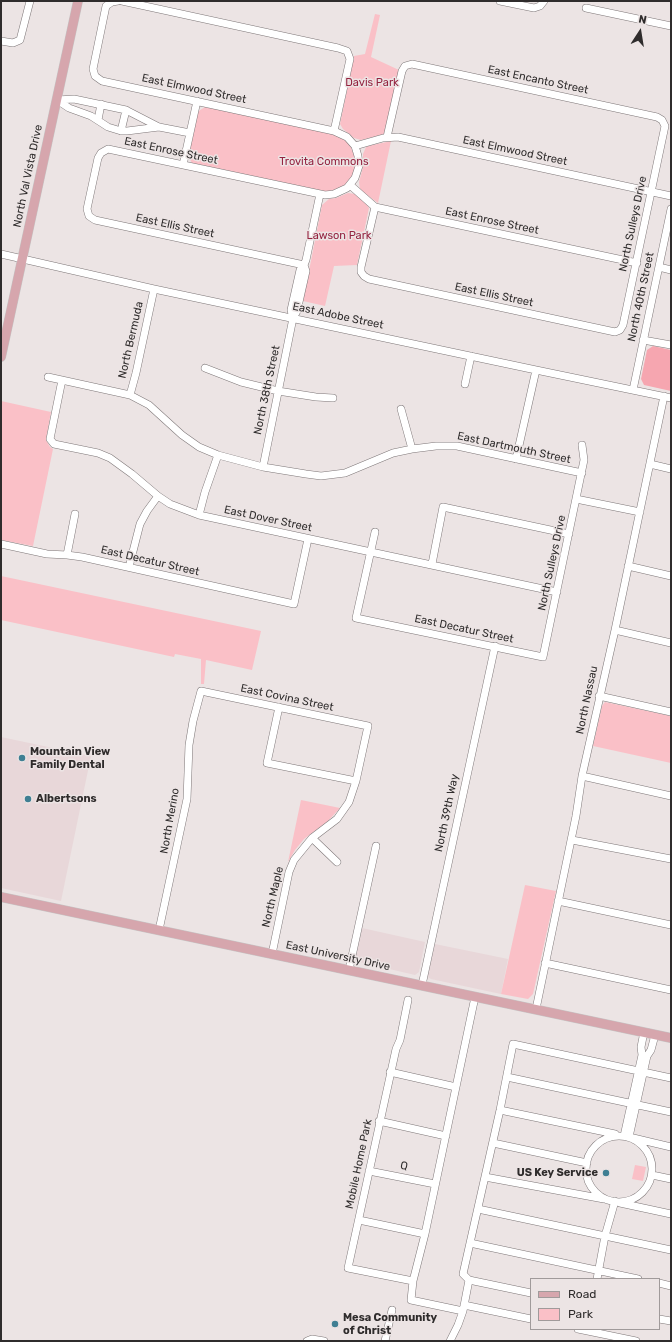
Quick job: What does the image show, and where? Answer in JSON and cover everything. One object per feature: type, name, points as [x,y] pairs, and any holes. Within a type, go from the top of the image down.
[{"type":"main road","name":"North Val Vista Drive","points":[[1,357],[78,1]]},
{"type":"main road","name":"East University Drive","points":[[1,897],[671,1038]]},
{"type":"street","points":[[1,41],[11,43],[19,41],[22,35],[30,1]]},
{"type":"street","name":"East Elmwood Street","points":[[115,1],[106,6],[93,69],[95,76],[102,81],[334,131],[347,137],[355,146],[388,137],[403,138],[671,196]]},
{"type":"street","points":[[122,1],[347,51],[350,59],[334,131]]},
{"type":"street","points":[[500,1],[530,7],[542,3]]},
{"type":"street","points":[[586,8],[671,26]]},
{"type":"street","name":"East Encanto Street","points":[[388,137],[402,71],[407,65],[414,64],[657,117],[663,122]]},
{"type":"street","points":[[57,100],[74,99],[126,110],[159,127],[190,133]]},
{"type":"street","points":[[57,100],[69,108],[82,112],[98,120],[108,127],[121,131],[159,127]]},
{"type":"street","points":[[183,165],[197,101]]},
{"type":"street","points":[[98,120],[101,104]]},
{"type":"street","points":[[121,131],[126,110]]},
{"type":"street","name":"North Sulleys Drive","points":[[620,330],[623,325],[651,192],[664,128],[663,122]]},
{"type":"street","points":[[350,185],[358,170],[358,156],[355,146]]},
{"type":"street","name":"East Enrose Street","points":[[89,216],[87,209],[98,158],[103,151],[110,150],[320,194],[334,194],[350,185],[375,207],[636,263]]},
{"type":"street","name":"North 38th Street","points":[[262,467],[293,318],[297,311],[300,270],[304,265],[320,194]]},
{"type":"street","name":"East Ellis Street","points":[[375,207],[362,260],[361,272],[369,279],[615,332],[620,330]]},
{"type":"street","name":"North 40th Street","points":[[633,390],[671,209]]},
{"type":"street","name":"East Ellis Street","points":[[89,216],[95,220],[304,265]]},
{"type":"street","name":"East Adobe Street","points":[[1,254],[154,289],[668,397]]},
{"type":"street","points":[[659,267],[671,270]]},
{"type":"street","name":"North Bermuda","points":[[130,395],[154,289]]},
{"type":"street","points":[[643,340],[671,345]]},
{"type":"street","points":[[465,384],[471,356]]},
{"type":"street","points":[[205,368],[241,382],[278,391],[333,398]]},
{"type":"street","points":[[516,459],[536,370]]},
{"type":"street","name":"East Dartmouth Street","points":[[48,377],[130,395],[149,405],[182,435],[199,447],[218,456],[262,467],[306,474],[333,475],[345,473],[393,453],[436,446],[457,446],[582,473]]},
{"type":"street","name":"East Dover Street","points":[[62,380],[50,439],[54,444],[98,453],[110,458],[170,504],[199,515],[557,592]]},
{"type":"street","name":"North Nassau","points":[[536,1009],[572,840],[582,776],[599,696],[615,630],[650,464],[668,397]]},
{"type":"street","points":[[401,409],[412,449]]},
{"type":"street","name":"North Sulleys Drive","points":[[543,657],[582,473],[584,460],[582,445]]},
{"type":"street","points":[[199,515],[205,492],[218,456]]},
{"type":"street","points":[[650,464],[671,469]]},
{"type":"street","points":[[129,567],[140,524],[158,496]]},
{"type":"street","points":[[576,499],[640,512]]},
{"type":"street","points":[[432,564],[443,507],[569,534]]},
{"type":"street","points":[[67,555],[76,514]]},
{"type":"street","points":[[370,552],[375,532]]},
{"type":"street","name":"East Decatur Street","points":[[1,544],[46,554],[67,555],[129,567],[294,604],[308,539]]},
{"type":"street","name":"East Decatur Street","points":[[370,552],[356,618],[543,657]]},
{"type":"street","points":[[628,566],[671,576]]},
{"type":"street","points":[[615,630],[671,643]]},
{"type":"street","name":"North 39th Way","points":[[422,986],[495,646]]},
{"type":"street","name":"East Covina Street","points":[[201,691],[368,726]]},
{"type":"street","name":"North Merino","points":[[159,930],[187,799],[189,745],[193,721],[201,691]]},
{"type":"street","points":[[599,696],[671,712]]},
{"type":"street","points":[[279,707],[267,763],[356,781]]},
{"type":"street","name":"North Maple","points":[[272,954],[289,872],[294,860],[312,838],[337,818],[349,802],[356,781],[368,726]]},
{"type":"street","points":[[582,776],[671,796]]},
{"type":"street","points":[[312,838],[337,862]]},
{"type":"street","points":[[572,840],[671,859]]},
{"type":"street","points":[[349,970],[376,846]]},
{"type":"street","points":[[558,901],[671,925]]},
{"type":"street","points":[[546,963],[671,990]]},
{"type":"street","points":[[475,997],[411,1300],[530,1319]]},
{"type":"street","name":"Mobile Home Park","points":[[408,1000],[400,1040],[396,1048],[379,1121],[348,1268],[414,1281]]},
{"type":"street","points":[[641,1072],[642,1056],[640,1047],[644,1032]]},
{"type":"street","points":[[624,1136],[634,1104],[641,1072],[651,1050],[655,1034]]},
{"type":"street","points":[[530,1293],[469,1280],[463,1274],[493,1143],[513,1044],[671,1078]]},
{"type":"street","points":[[390,1072],[456,1087]]},
{"type":"street","points":[[507,1077],[671,1112]]},
{"type":"street","points":[[500,1110],[671,1146]]},
{"type":"street","points":[[379,1121],[446,1136]]},
{"type":"street","points":[[624,1136],[638,1141],[645,1148],[653,1165],[652,1175],[649,1184],[643,1192],[630,1200],[615,1202],[596,1192],[590,1184],[586,1174],[586,1163],[590,1152],[598,1144],[607,1138],[624,1136]]},
{"type":"street","points":[[493,1143],[586,1163]]},
{"type":"street","name":"Q","points":[[369,1170],[435,1184]]},
{"type":"street","points":[[652,1175],[671,1179]]},
{"type":"street","points":[[485,1177],[671,1214]]},
{"type":"street","points":[[597,1278],[605,1236],[615,1202]]},
{"type":"street","points":[[478,1209],[671,1250]]},
{"type":"street","points":[[359,1220],[425,1234]]},
{"type":"street","points":[[470,1243],[634,1278]]},
{"type":"street","points":[[450,1341],[464,1308],[469,1280]]},
{"type":"street","points":[[660,1283],[671,1286]]},
{"type":"street","points":[[386,1341],[392,1310]]},
{"type":"street","points":[[660,1319],[671,1321]]},
{"type":"street","points":[[587,1330],[636,1341]]},
{"type":"street","points":[[307,1341],[312,1339],[324,1341]]},
{"type":"shaded area","points":[[653,346],[671,350],[671,391],[644,385],[641,379],[647,350]]},
{"type":"shaded area","points":[[1,737],[91,756],[61,901],[1,888]]},
{"type":"shaded area","points":[[362,928],[425,942],[419,972],[415,975],[355,961]]},
{"type":"shaded area","points":[[435,944],[508,959],[501,994],[431,979],[428,977]]},
{"type":"green space","name":"Davis Park","points":[[375,14],[380,15],[371,57],[399,70],[385,134],[361,140],[354,138],[343,129],[340,124],[354,56],[365,54]]},
{"type":"green space","name":"Trovita Commons","points":[[205,107],[334,134],[345,140],[350,145],[356,160],[354,173],[347,184],[343,187],[330,191],[323,191],[192,163],[188,156],[197,112]]},
{"type":"green space","points":[[391,141],[378,203],[360,190],[359,182],[363,167],[363,154],[368,146]]},
{"type":"green space","name":"Lawson Park","points":[[348,193],[355,194],[365,202],[369,208],[357,265],[334,266],[325,306],[303,301],[322,205],[329,199]]},
{"type":"green space","points":[[1,401],[51,412],[46,440],[53,449],[33,546],[1,540]]},
{"type":"green space","points":[[1,576],[261,631],[252,670],[206,660],[204,684],[201,684],[201,659],[175,654],[174,657],[1,620]]},
{"type":"green space","points":[[605,702],[671,716],[671,763],[593,746],[602,706]]},
{"type":"green space","points":[[301,800],[340,808],[328,821],[304,839],[288,862]]},
{"type":"green space","points":[[525,885],[556,891],[533,994],[528,999],[501,994]]},
{"type":"green space","points":[[635,1165],[646,1167],[643,1181],[632,1179]]},
{"type":"place","name":"Mountain View Family Dental","points":[[22,758]]},
{"type":"place","name":"Albertsons","points":[[28,799]]},
{"type":"place","name":"US Key Service","points":[[606,1173]]},
{"type":"place","name":"Mesa Community of Christ","points":[[335,1324]]}]
